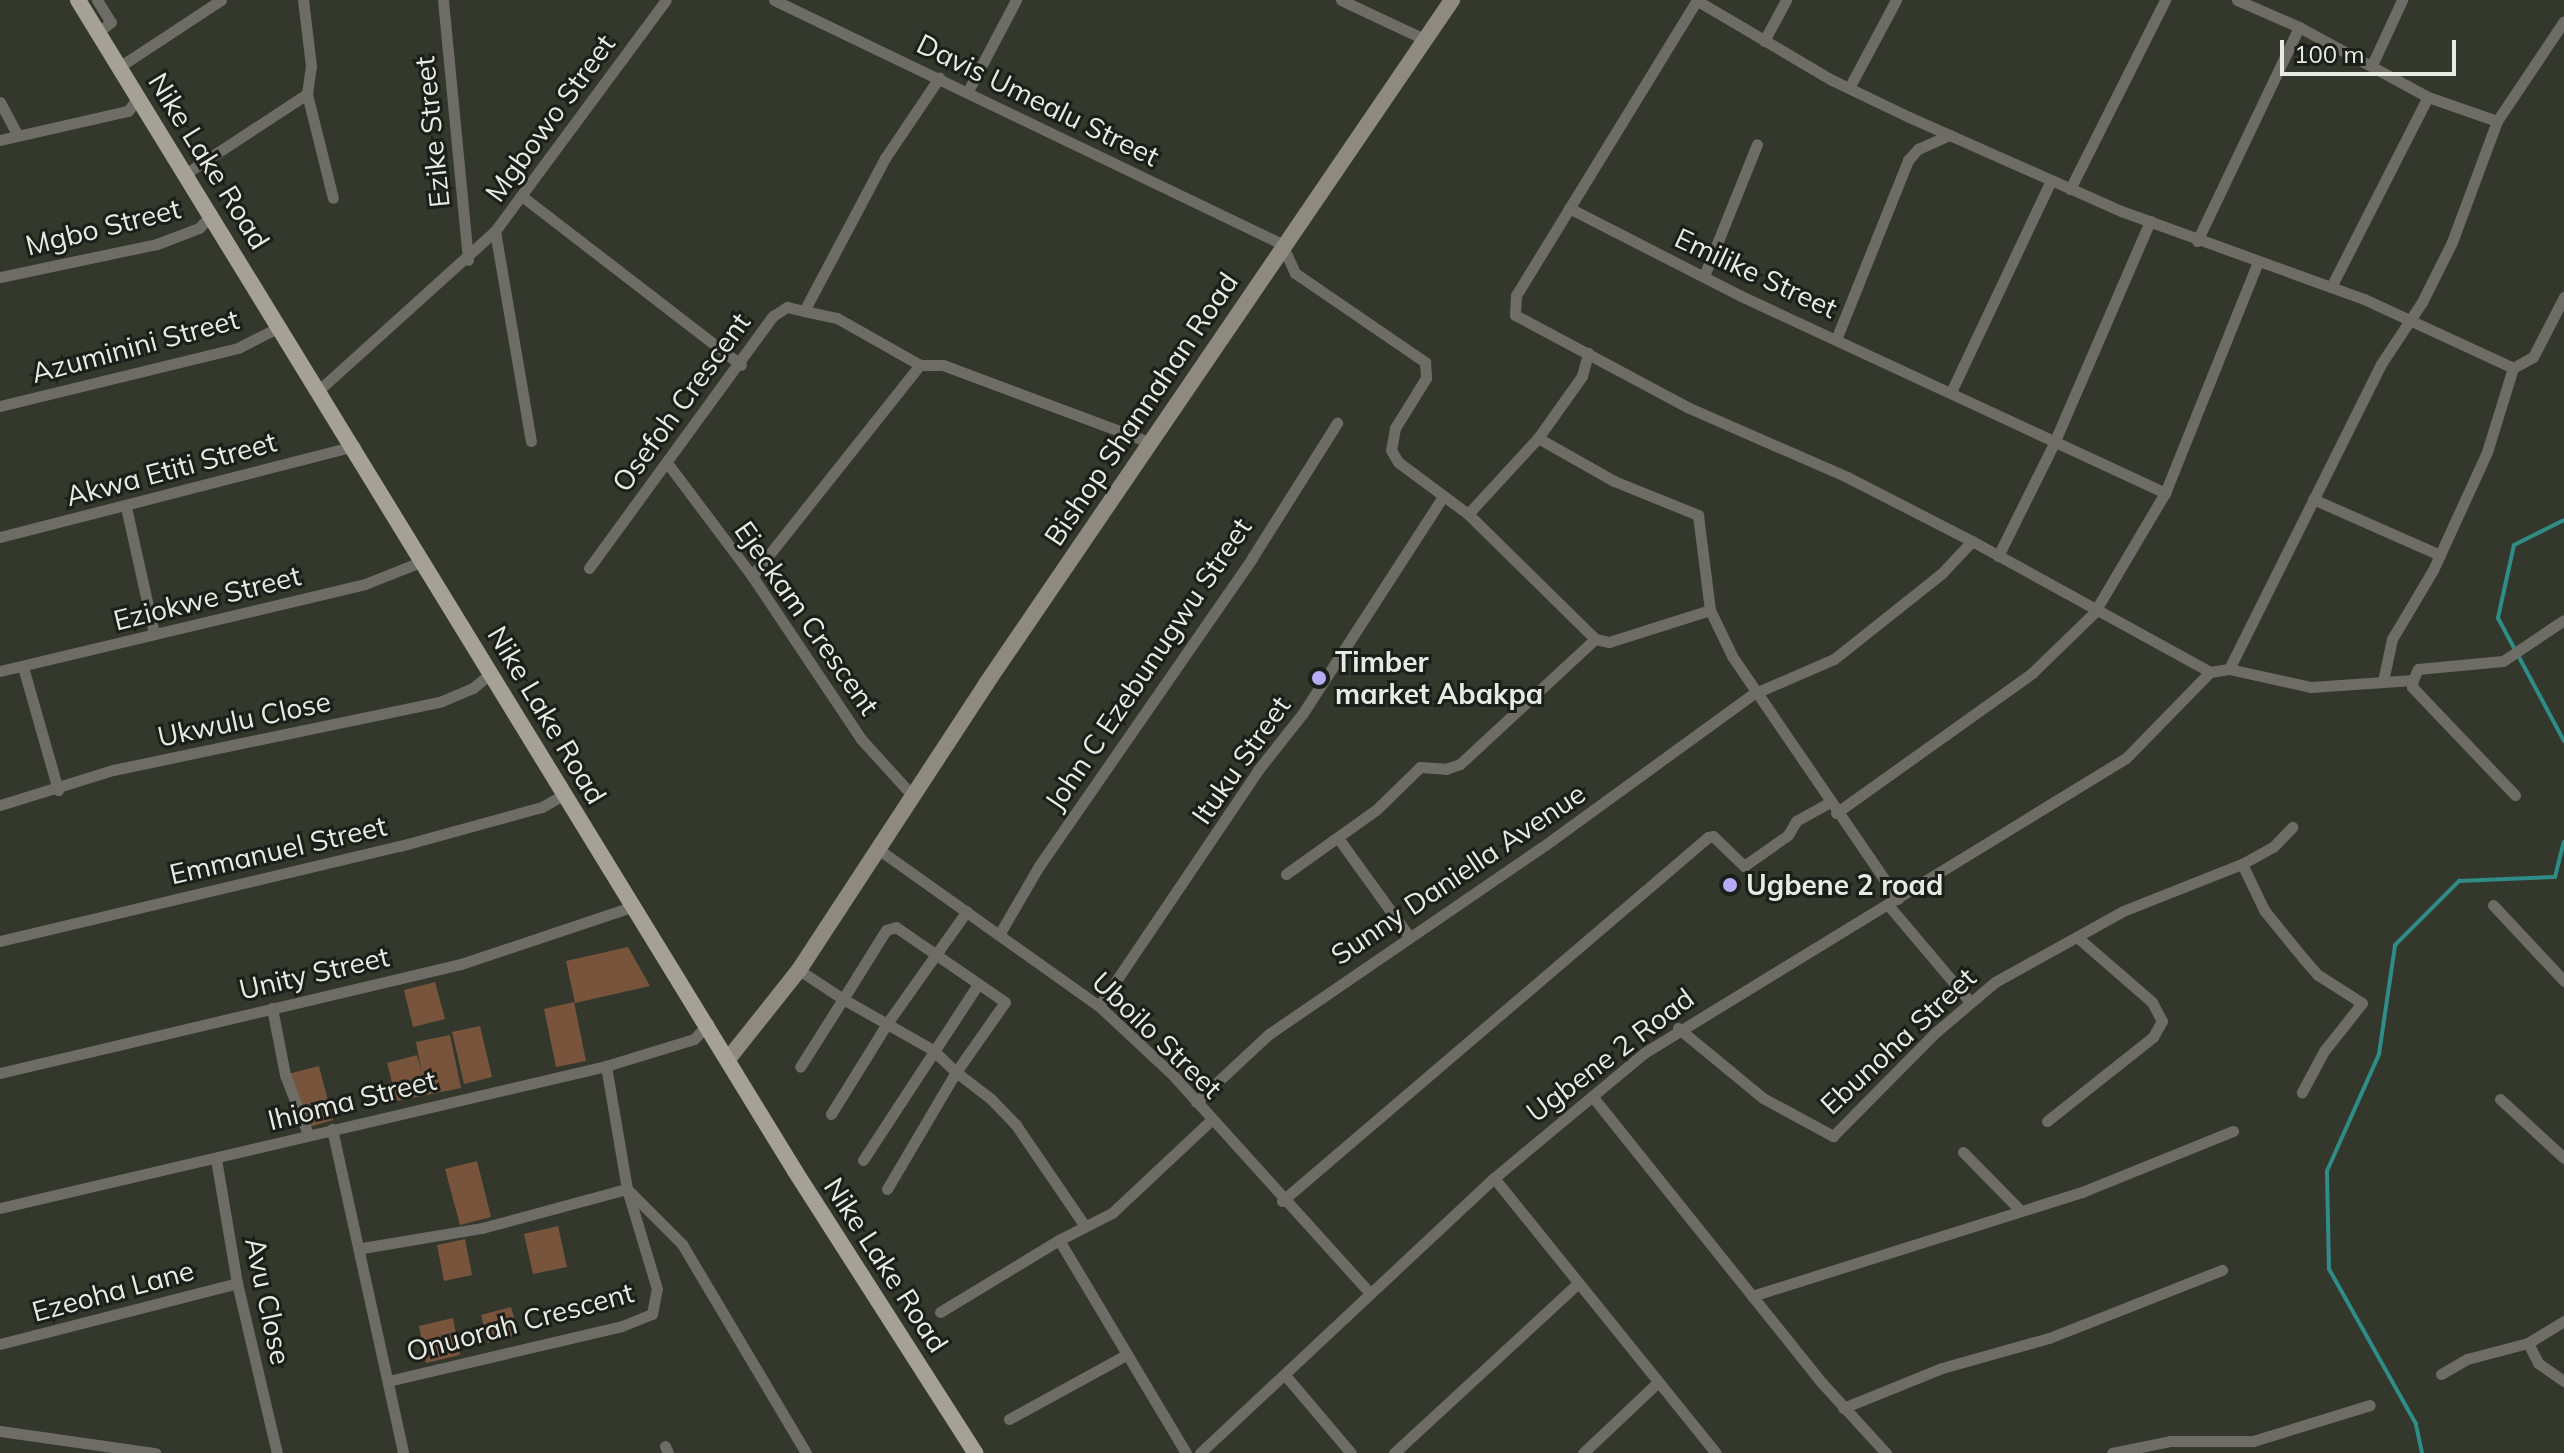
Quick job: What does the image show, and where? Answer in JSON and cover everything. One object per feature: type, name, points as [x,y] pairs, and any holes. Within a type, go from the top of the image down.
[{"type":"main road","name":"Nike Lake Road","points":[[78,0],[281,326],[492,672],[563,795],[729,1058],[795,1171],[975,1453]]},
{"type":"main road","name":"Bishop Shannahan Road","points":[[729,1058],[799,970],[912,795],[1152,443],[1282,244],[1452,0]]},
{"type":"street","points":[[97,0],[111,22],[98,32]]},
{"type":"street","points":[[119,67],[221,0]]},
{"type":"street","points":[[303,0],[311,66],[307,94],[333,198]]},
{"type":"street","name":"Ezike Street","points":[[443,0],[468,260]]},
{"type":"street","name":"Mgbowo Street","points":[[319,390],[468,260],[495,231],[666,0]]},
{"type":"street","name":"Davis Umealu Street","points":[[774,0],[1282,244]]},
{"type":"street","points":[[968,91],[1016,0]]},
{"type":"street","points":[[1341,0],[1426,40]]},
{"type":"street","points":[[2413,680],[2311,687],[2229,669],[2210,672],[2094,613],[1972,541],[1847,477],[1687,407],[1515,315],[1512,305],[1696,0],[1849,88],[1909,117],[2070,189],[2197,241],[2331,287],[2513,368]]},
{"type":"street","points":[[1764,41],[1786,0]]},
{"type":"street","points":[[1849,88],[1896,0]]},
{"type":"street","points":[[2070,189],[2165,0]]},
{"type":"street","points":[[2237,0],[2299,27],[2428,97],[2497,121]]},
{"type":"street","points":[[2372,65],[2402,0]]},
{"type":"street","points":[[2229,669],[2313,499],[2473,197],[2497,121],[2564,21]]},
{"type":"street","points":[[2197,241],[2299,27]]},
{"type":"street","points":[[939,78],[885,158],[804,311],[837,318],[920,365],[943,365],[1152,443]]},
{"type":"street","points":[[185,174],[307,94]]},
{"type":"street","points":[[0,140],[128,111],[138,97]]},
{"type":"street","points":[[2331,287],[2428,97]]},
{"type":"street","points":[[0,102],[18,136]]},
{"type":"street","name":"Emilike Street","points":[[1569,208],[1704,276],[1837,337],[1908,160],[1918,149],[1950,135]]},
{"type":"street","points":[[1704,276],[1757,144]]},
{"type":"street","points":[[1951,392],[2051,180]]},
{"type":"street","points":[[523,197],[741,365]]},
{"type":"street","name":"Mgbo Street","points":[[0,277],[157,244],[199,228],[212,214]]},
{"type":"street","points":[[1998,556],[2054,443],[2150,221]]},
{"type":"street","points":[[495,231],[531,441]]},
{"type":"street","points":[[1282,244],[1295,273],[1425,362],[1426,378],[1395,428],[1391,450],[1443,497],[1468,514],[1595,639],[1609,642],[1710,610]]},
{"type":"street","points":[[1282,1201],[1708,837],[1713,836],[1744,866],[1788,835],[1796,821],[1832,808],[2032,673],[2094,613],[2165,493],[2258,262]]},
{"type":"street","points":[[2383,681],[2392,639],[2440,555],[2487,452],[2513,368],[2533,357],[2564,297]]},
{"type":"street","name":"Osefoh Crescent","points":[[589,568],[741,365],[773,316],[787,307],[804,311]]},
{"type":"street","name":"Azuminini Street","points":[[0,406],[224,352],[281,326]]},
{"type":"street","points":[[1837,337],[2054,443],[2165,493]]},
{"type":"street","points":[[1468,514],[1538,438],[1582,376],[1588,353]]},
{"type":"street","points":[[752,576],[920,365]]},
{"type":"street","name":"John C Ezebunugwu Street","points":[[1000,933],[1039,866],[1252,558],[1337,423]]},
{"type":"street","points":[[1538,438],[1614,481],[1698,515],[1710,610],[1753,694],[1796,749],[1894,903],[1970,1002]]},
{"type":"street","name":"Akwa Etiti Street","points":[[0,537],[354,446]]},
{"type":"street","name":"Ejeckam Crescent","points":[[668,464],[752,576],[861,739],[912,795]]},
{"type":"street","name":"Ituku Street","points":[[1099,1006],[1258,770],[1303,713],[1443,497]]},
{"type":"street","points":[[2313,499],[2440,555]]},
{"type":"street","points":[[126,507],[154,633]]},
{"type":"street","name":"Sunny Daniella Avenue","points":[[1196,1102],[1269,1034],[1408,935],[1526,858],[1753,694],[1834,659],[1942,573],[1972,541]]},
{"type":"street","name":"Eziokwe Street","points":[[0,671],[365,584],[423,561]]},
{"type":"street","points":[[2515,795],[2412,687],[2413,680],[2418,669],[2503,661],[2529,647],[2564,620]]},
{"type":"street","points":[[1286,874],[1400,790],[1420,767],[1446,769],[1460,764],[1595,639]]},
{"type":"street","points":[[23,667],[58,790]]},
{"type":"street","name":"Ukwulu Close","points":[[0,805],[58,790],[113,770],[442,701],[473,688],[492,672]]},
{"type":"street","name":"Ugbene 2 Road","points":[[1200,1453],[1494,1178],[1678,1028],[1894,903],[2126,758],[2210,672]]},
{"type":"street","name":"Emmanuel Street","points":[[0,941],[400,846],[542,807],[563,795]]},
{"type":"street","name":"Ebunoha Street","points":[[1678,1028],[1763,1098],[1833,1136],[1970,1002],[1995,982],[2123,911],[2242,864],[2273,847],[2292,827]]},
{"type":"street","points":[[1338,838],[1408,935]]},
{"type":"street","name":"Uboilo Street","points":[[878,849],[1099,1006],[1196,1102],[1282,1201],[1370,1293]]},
{"type":"street","points":[[2242,864],[2264,910],[2303,958],[2318,975],[2362,1003],[2324,1051],[2302,1092]]},
{"type":"street","points":[[2493,905],[2564,981]]},
{"type":"street","name":"Unity Street","points":[[0,1073],[461,964],[634,906]]},
{"type":"street","points":[[831,1114],[888,1022],[967,911]]},
{"type":"street","points":[[800,1067],[886,930],[896,927],[1005,1002],[956,1072],[887,1189]]},
{"type":"street","points":[[2047,1121],[2153,1037],[2162,1021],[2152,1002],[2077,937]]},
{"type":"street","points":[[799,970],[933,1050],[1016,1125],[1085,1226]]},
{"type":"street","points":[[863,1160],[978,984]]},
{"type":"street","points":[[272,1008],[285,1075],[308,1134]]},
{"type":"street","name":"Ihioma Street","points":[[0,1208],[606,1066],[694,1039],[708,1024]]},
{"type":"street","name":"Onuorah Crescent","points":[[388,1381],[622,1326],[652,1314],[657,1289],[627,1189],[606,1066]]},
{"type":"street","points":[[1592,1096],[1843,1408],[1886,1453]]},
{"type":"street","points":[[2500,1099],[2564,1158]]},
{"type":"street","points":[[940,1312],[1059,1240],[1112,1213],[1211,1120]]},
{"type":"street","points":[[332,1129],[362,1248],[403,1453]]},
{"type":"street","points":[[1752,1296],[2082,1192],[2233,1131]]},
{"type":"street","points":[[1963,1152],[2020,1210]]},
{"type":"street","name":"Avu Close","points":[[216,1159],[237,1283],[277,1453]]},
{"type":"street","points":[[1494,1178],[1716,1453]]},
{"type":"street","points":[[362,1248],[482,1228],[627,1189],[682,1244],[806,1453]]},
{"type":"street","points":[[1059,1240],[1186,1453]]},
{"type":"street","points":[[1843,1408],[1942,1368],[2049,1338],[2222,1270]]},
{"type":"street","name":"Ezeoha Lane","points":[[0,1344],[237,1283]]},
{"type":"street","points":[[1394,1453],[1577,1284]]},
{"type":"street","points":[[2441,1374],[2467,1359],[2528,1343],[2564,1321]]},
{"type":"street","points":[[2528,1343],[2538,1363],[2564,1381]]},
{"type":"street","points":[[1009,1419],[1126,1355]]},
{"type":"street","points":[[1285,1375],[1351,1453]]},
{"type":"street","points":[[1583,1453],[1658,1382]]},
{"type":"street","points":[[2113,1453],[2170,1441],[2254,1447],[2370,1405]]},
{"type":"street","points":[[0,1431],[155,1453]]},
{"type":"shaded area","points":[[628,947],[650,986],[575,1003],[566,961]]},
{"type":"shaded area","points":[[435,982],[445,1019],[413,1027],[404,990]]},
{"type":"shaded area","points":[[574,1002],[586,1061],[556,1067],[544,1009]]},
{"type":"shaded area","points":[[480,1026],[492,1077],[464,1084],[452,1032]]},
{"type":"shaded area","points":[[450,1035],[461,1088],[397,1101],[387,1063],[417,1055],[422,1074],[416,1042]]},
{"type":"shaded area","points":[[319,1066],[333,1120],[302,1129],[288,1074]]},
{"type":"shaded area","points":[[477,1161],[491,1217],[460,1225],[445,1169]]},
{"type":"shaded area","points":[[558,1226],[567,1267],[533,1274],[524,1234]]},
{"type":"shaded area","points":[[465,1239],[472,1275],[444,1281],[437,1245]]},
{"type":"shaded area","points":[[511,1307],[519,1335],[488,1343],[481,1315]]},
{"type":"shaded area","points":[[453,1318],[460,1355],[426,1363],[419,1326]]},
{"type":"waterway","points":[[2564,520],[2514,545],[2498,618],[2564,741]]},
{"type":"waterway","points":[[2422,1453],[2416,1424],[2329,1269],[2327,1171],[2379,1054],[2395,945],[2459,881],[2555,877],[2564,842]]},
{"type":"place","name":"Timber market Abakpa","points":[[1319,678]]},
{"type":"place","name":"Ugbene 2 road","points":[[1730,885]]}]
